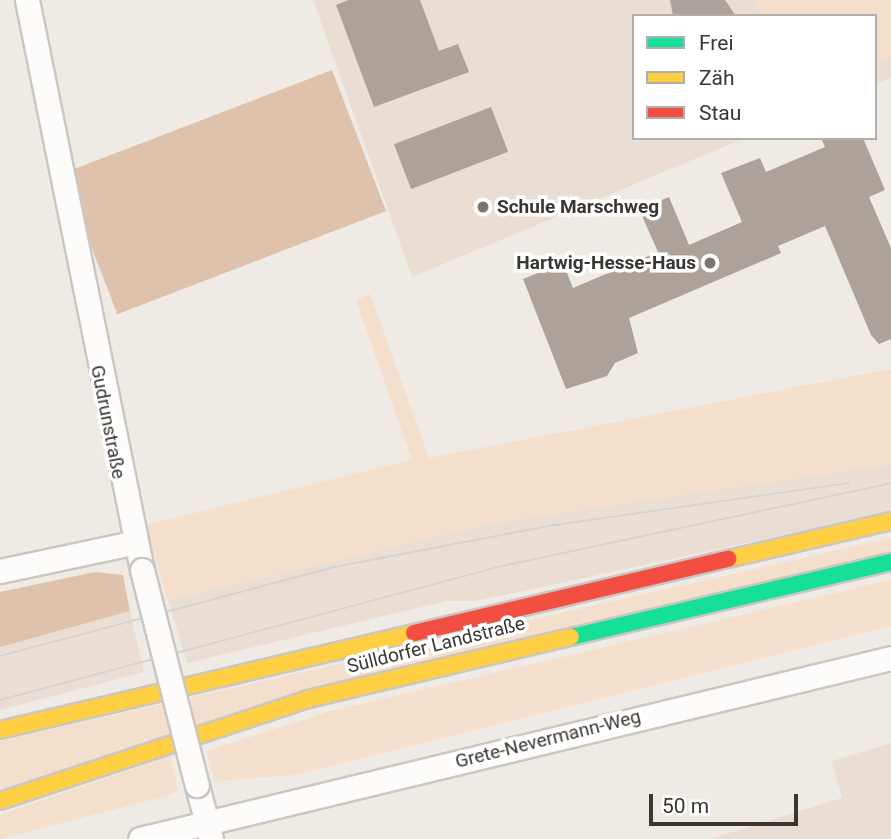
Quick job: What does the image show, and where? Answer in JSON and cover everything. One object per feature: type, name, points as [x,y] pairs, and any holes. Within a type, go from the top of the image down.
[{"type":"highway","name":"Sülldorfer Landstraße","points":[[0,730],[891,521]]},
{"type":"highway","name":"Sülldorfer Landstraße","points":[[0,801],[307,699],[891,562]]},
{"type":"street","name":"Gudrunstraße","points":[[27,0],[132,543],[142,570],[209,830]]},
{"type":"street","points":[[0,571],[132,543]]},
{"type":"street","name":"Grete-Nevermann-Weg","points":[[140,839],[209,830],[891,657]]},
{"type":"shaded area","name":"Schule Marschweg","points":[[313,0],[891,0],[891,78],[877,83],[877,14],[632,14],[632,140],[740,140],[412,277]]},
{"type":"shaded area","points":[[753,0],[891,0],[891,57],[877,65],[877,14],[763,14]]},
{"type":"shaded area","points":[[332,70],[386,211],[117,314],[63,173]]},
{"type":"shaded area","points":[[370,294],[429,458],[891,369],[891,464],[495,523],[168,600],[145,525],[412,460],[356,300]]},
{"type":"shaded area","points":[[891,464],[891,512],[476,601],[447,601],[187,663],[168,600],[495,523]]},
{"type":"shaded area","points":[[891,538],[891,552],[0,789],[0,741]]},
{"type":"shaded area","points":[[95,572],[123,575],[130,611],[0,647],[0,592]]},
{"type":"shaded area","points":[[891,580],[891,626],[295,775],[215,781],[207,751],[328,712]]},
{"type":"shaded area","points":[[130,611],[144,672],[0,710],[0,647]]},
{"type":"shaded area","points":[[891,743],[891,839],[710,839],[842,798],[832,761]]},
{"type":"shaded area","points":[[170,756],[178,790],[169,795],[0,839],[0,815]]},
{"type":"building","points":[[348,0],[420,0],[439,51],[458,44],[469,72],[374,107],[336,5]]},
{"type":"building","points":[[670,0],[725,0],[735,14],[673,14]]},
{"type":"building","points":[[491,107],[508,152],[411,189],[394,144]]},
{"type":"building","name":"Hartwig-Hesse-Haus","points":[[822,140],[864,140],[885,190],[869,197],[891,248],[891,339],[879,344],[871,335],[825,226],[778,246],[781,253],[629,318],[638,353],[615,363],[607,376],[566,389],[523,279],[563,263],[573,288],[658,252],[639,209],[669,197],[689,245],[742,222],[721,173],[760,158],[766,172],[825,147]]},
{"type":"tram line","points":[[0,656],[334,567],[554,525],[849,483]]},
{"type":"tram line","points":[[0,700],[502,566],[891,483]]},
{"type":"traffic: fast","points":[[571,637],[891,562]]},
{"type":"traffic: slow","points":[[728,559],[891,521]]},
{"type":"traffic: slow","points":[[0,730],[414,633]]},
{"type":"traffic: slow","points":[[0,801],[308,699],[571,637]]},
{"type":"traffic: jam","points":[[414,633],[728,559]]},
{"type":"place","name":"Schule Marschweg","points":[[483,207]]},
{"type":"place","name":"Hartwig-Hesse-Haus","points":[[710,263]]}]
